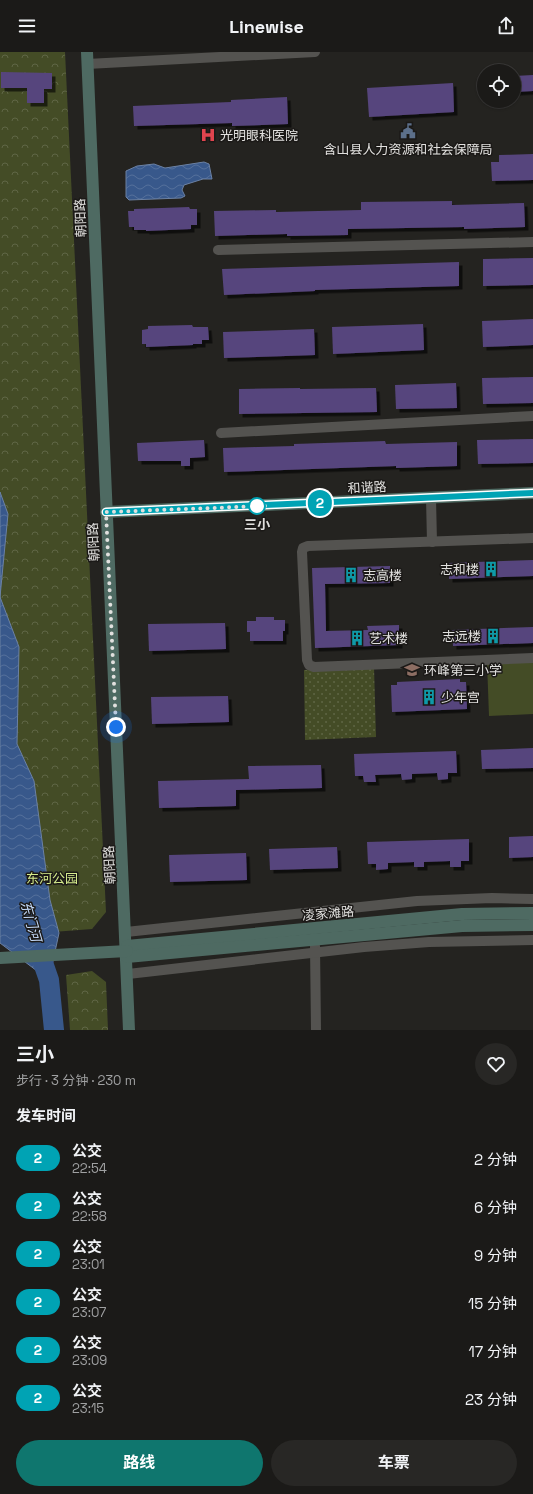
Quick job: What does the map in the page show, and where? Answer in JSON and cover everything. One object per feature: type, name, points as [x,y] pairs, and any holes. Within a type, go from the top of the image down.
[{"type":"main road","name":"朝阳路","points":[[86,52],[128,974],[129,1030]]},
{"type":"main road","name":"和谐路","points":[[106,512],[533,494]]},
{"type":"main road","name":"凌家滩路","points":[[127,952],[462,914],[533,913]]},
{"type":"main road","name":"凌家滩路","points":[[0,958],[127,952],[316,940],[462,926],[533,924]]},
{"type":"street","points":[[87,64],[315,52]]},
{"type":"street","points":[[218,250],[533,242]]},
{"type":"street","points":[[221,434],[533,416]]},
{"type":"street","points":[[431,498],[432,542]]},
{"type":"street","points":[[533,538],[308,546],[303,548],[302,552],[307,660],[309,665],[314,667],[533,658]]},
{"type":"street","points":[[126,932],[417,901],[492,898],[533,899]]},
{"type":"street","points":[[316,940],[316,1030]]},
{"type":"street","points":[[128,974],[315,952],[429,942],[533,940]]},
{"type":"green space","name":"东河公园","points":[[0,52],[65,52],[106,912],[92,929],[0,936]]},
{"type":"green space","points":[[533,660],[533,714],[489,716],[487,662]]},
{"type":"green space","points":[[374,667],[376,737],[305,740],[304,670]]},
{"type":"green space","points":[[92,971],[106,982],[108,1030],[70,1030],[66,975]]},
{"type":"water","points":[[204,162],[209,164],[212,179],[203,179],[184,185],[182,190],[185,196],[181,198],[129,200],[126,197],[126,171],[137,166],[154,164],[165,168]]},
{"type":"water","points":[[0,492],[8,514],[0,597]]},
{"type":"water","points":[[0,597],[19,647],[17,744],[34,781],[50,900],[59,933],[49,980],[0,943]]},
{"type":"building","points":[[1,72],[52,73],[52,89],[44,89],[44,103],[27,103],[27,88],[1,88]]},
{"type":"building","points":[[533,75],[533,91],[521,92],[521,76]]},
{"type":"building","points":[[453,83],[454,112],[369,117],[367,88]]},
{"type":"building","points":[[287,97],[288,124],[232,126],[232,123],[134,126],[133,106],[231,102],[231,100]]},
{"type":"building","points":[[533,154],[533,180],[492,181],[491,162],[499,162],[499,155]]},
{"type":"building","points":[[452,201],[452,205],[524,203],[525,227],[464,229],[464,227],[348,229],[348,235],[287,236],[287,234],[215,236],[214,211],[276,210],[276,212],[361,210],[361,202]]},
{"type":"building","points":[[189,207],[190,209],[197,209],[197,225],[191,225],[191,229],[146,231],[134,230],[134,227],[129,227],[128,211],[134,211],[134,209]]},
{"type":"building","points":[[533,258],[533,285],[483,286],[483,259]]},
{"type":"building","points":[[459,262],[459,286],[315,290],[224,295],[222,269]]},
{"type":"building","points":[[533,319],[533,345],[483,347],[482,321]]},
{"type":"building","points":[[423,324],[424,350],[333,354],[332,327]]},
{"type":"building","points":[[192,325],[193,327],[208,327],[209,340],[202,340],[202,344],[193,345],[146,347],[146,344],[142,344],[142,330],[148,329],[148,326]]},
{"type":"building","points":[[314,329],[315,355],[224,358],[223,332]]},
{"type":"building","points":[[533,377],[533,403],[483,404],[482,378]]},
{"type":"building","points":[[456,383],[457,408],[396,409],[395,385]]},
{"type":"building","points":[[376,388],[377,412],[239,414],[239,389]]},
{"type":"building","points":[[533,439],[533,463],[478,464],[477,440]]},
{"type":"building","points":[[204,440],[205,457],[190,458],[190,466],[181,466],[181,461],[138,461],[137,443]]},
{"type":"building","points":[[385,441],[386,444],[457,442],[457,466],[396,468],[396,466],[224,472],[223,448]]},
{"type":"building","name":"志和楼","points":[[533,560],[533,576],[449,579],[449,563]]},
{"type":"building","points":[[390,566],[390,583],[325,584],[326,631],[368,630],[367,626],[399,625],[399,645],[315,648],[312,568]]},
{"type":"building","points":[[256,617],[274,617],[274,620],[285,620],[283,641],[250,641],[250,632],[247,632],[247,621],[256,621]]},
{"type":"building","points":[[225,623],[226,649],[149,651],[148,624]]},
{"type":"building","name":"志远楼","points":[[533,627],[533,643],[453,646],[452,630]]},
{"type":"building","name":"少年宫","points":[[460,679],[460,682],[466,682],[467,709],[392,712],[391,685],[397,685],[397,682]]},
{"type":"building","points":[[228,696],[229,722],[152,724],[151,697]]},
{"type":"building","points":[[533,748],[533,768],[482,769],[481,750]]},
{"type":"building","points":[[456,751],[457,773],[448,773],[448,779],[438,780],[437,773],[412,774],[412,779],[402,780],[401,774],[375,775],[376,782],[364,782],[363,776],[355,776],[354,754]]},
{"type":"building","points":[[321,765],[322,788],[236,790],[236,806],[159,808],[158,781],[249,779],[248,766]]},
{"type":"building","points":[[533,836],[533,857],[509,858],[509,837]]},
{"type":"building","points":[[469,839],[469,861],[461,861],[461,867],[450,867],[450,861],[424,862],[424,867],[414,867],[414,862],[388,863],[388,869],[376,870],[376,864],[368,864],[367,842]]},
{"type":"building","points":[[337,847],[338,868],[270,870],[269,849]]},
{"type":"building","points":[[246,853],[247,880],[170,882],[169,855]]},
{"type":"waterway","name":"东门河","points":[[40,954],[49,980],[54,1030]]},
{"type":"bus line","name":"2","points":[[106,512],[533,493]]},
{"type":"place","name":"含山县人力资源和社会保障局","points":[[408,131]]},
{"type":"place","name":"光明眼科医院","points":[[208,135]]},
{"type":"place","name":"三小","points":[[257,506]]},
{"type":"place","name":"志和楼","points":[[491,569]]},
{"type":"place","name":"志高楼","points":[[351,575]]},
{"type":"place","name":"志远楼","points":[[493,636]]},
{"type":"place","name":"艺术楼","points":[[357,638]]},
{"type":"place","name":"环峰第三小学","points":[[412,670]]},
{"type":"place","name":"少年宫","points":[[429,697]]},
{"type":"route","points":[[116,727],[106,512],[265,506],[257,506]]}]
